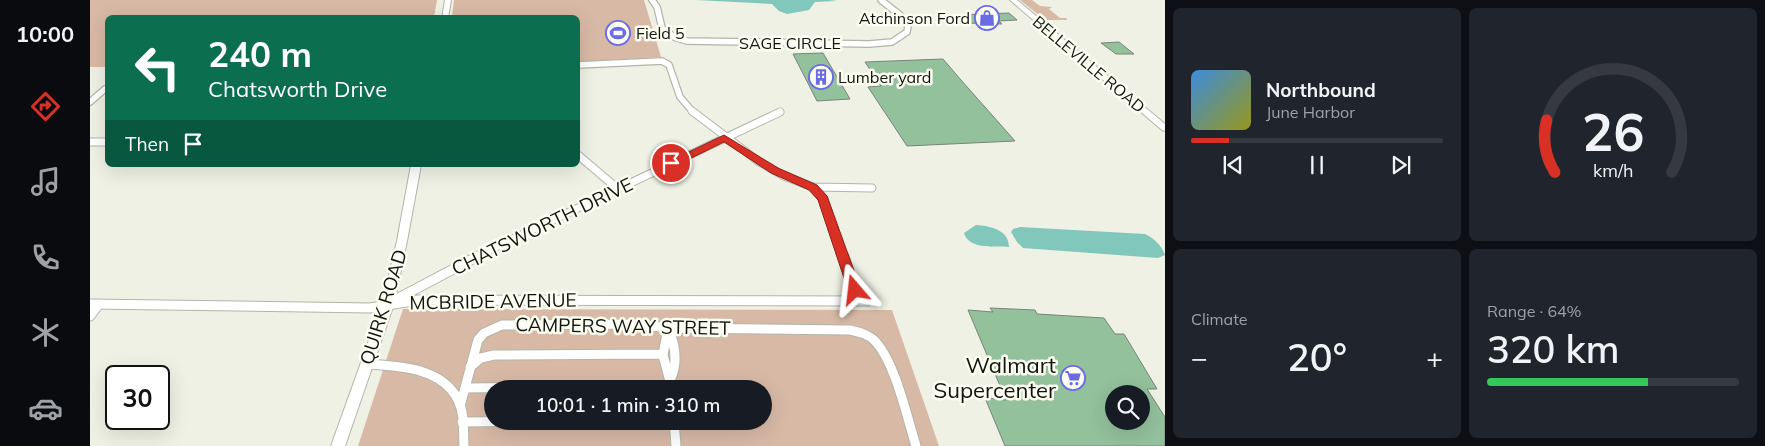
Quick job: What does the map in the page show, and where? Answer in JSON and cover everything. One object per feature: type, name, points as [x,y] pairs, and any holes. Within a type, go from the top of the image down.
[{"type":"street","points":[[446,15],[448,0]]},
{"type":"street","name":"SAGE CIRCLE","points":[[652,0],[658,8],[658,24],[665,33],[687,41],[870,44],[892,42],[907,32],[908,26],[900,15],[881,0]]},
{"type":"street","name":"BELLEVILLE ROAD","points":[[1013,0],[1165,128]]},
{"type":"street","points":[[580,65],[653,60],[664,62],[670,67],[684,104],[696,116],[724,138],[774,171],[813,187],[872,188]]},
{"type":"street","points":[[90,102],[105,89]]},
{"type":"street","name":"CHATSWORTH DRIVE","points":[[388,304],[496,247],[780,112]]},
{"type":"street","points":[[90,142],[105,142]]},
{"type":"street","points":[[580,157],[618,189]]},
{"type":"street","name":"QUIRK ROAD","points":[[338,446],[388,304],[416,167]]},
{"type":"street","points":[[813,187],[824,199],[853,283],[854,294],[850,298],[842,300]]},
{"type":"street","name":"MCBRIDE AVENUE","points":[[95,304],[370,308],[418,300],[867,301]]},
{"type":"street","points":[[90,316],[95,304]]},
{"type":"street","name":"CAMPERS WAY STREET","points":[[460,406],[478,340],[484,333],[502,325],[636,324],[668,328],[850,330],[870,336],[880,346],[887,360],[916,446]]},
{"type":"street","points":[[668,328],[662,346],[669,380]]},
{"type":"street","points":[[668,328],[673,337],[675,370],[672,380]]},
{"type":"street","points":[[470,367],[481,358],[494,355],[663,354]]},
{"type":"street","points":[[366,364],[384,365],[431,375],[452,390],[460,406],[464,446]]},
{"type":"street","points":[[465,388],[484,388]]},
{"type":"street","points":[[462,422],[484,422]]},
{"type":"street","points":[[675,430],[676,446]]},
{"type":"shaded area","points":[[90,0],[437,0],[434,15],[105,15],[105,67],[90,67]]},
{"type":"shaded area","points":[[454,0],[644,0],[661,57],[580,62],[580,15],[452,15]]},
{"type":"shaded area","points":[[1020,0],[1032,0],[1040,6],[1052,7],[1049,9],[1060,18],[1066,18],[1067,20],[1045,20]]},
{"type":"shaded area","points":[[403,309],[892,310],[939,446],[358,446]]},
{"type":"water","points":[[696,0],[837,1],[815,2],[809,10],[787,14],[779,11],[772,4]]},
{"type":"water","points":[[976,225],[987,226],[1002,232],[1006,236],[1009,247],[983,246],[971,242],[964,233]]},
{"type":"water","points":[[1020,227],[1145,234],[1162,248],[1165,255],[1158,258],[1023,248],[1011,232],[1013,229]]},
{"type":"building","name":"Atchinson Ford","points":[[1009,13],[1017,20],[999,21],[1002,24],[966,23],[958,15]]},
{"type":"building","points":[[1119,42],[1134,54],[1116,54],[1101,43]]},
{"type":"building","name":"Lumber yard","points":[[823,53],[850,99],[817,101],[793,54]]},
{"type":"building","points":[[943,59],[1015,141],[907,146],[868,87],[881,86],[865,62]]},
{"type":"building","name":"Walmart Supercenter","points":[[990,308],[1035,310],[1037,314],[1104,318],[1115,334],[1124,334],[1157,389],[1150,389],[1150,385],[1105,385],[1105,430],[1150,430],[1150,394],[1165,417],[1165,446],[1005,446],[985,398],[1006,400],[968,310],[993,312]]},
{"type":"place","name":"Atchinson Ford","points":[[987,18]]},
{"type":"place","name":"Field 5","points":[[618,33]]},
{"type":"place","name":"Lumber yard","points":[[821,77]]},
{"type":"place","name":"Walmart Supercenter","points":[[1073,378]]},
{"type":"route","points":[[671,163],[724,138],[774,171],[818,190],[824,199],[855,290]]}]
